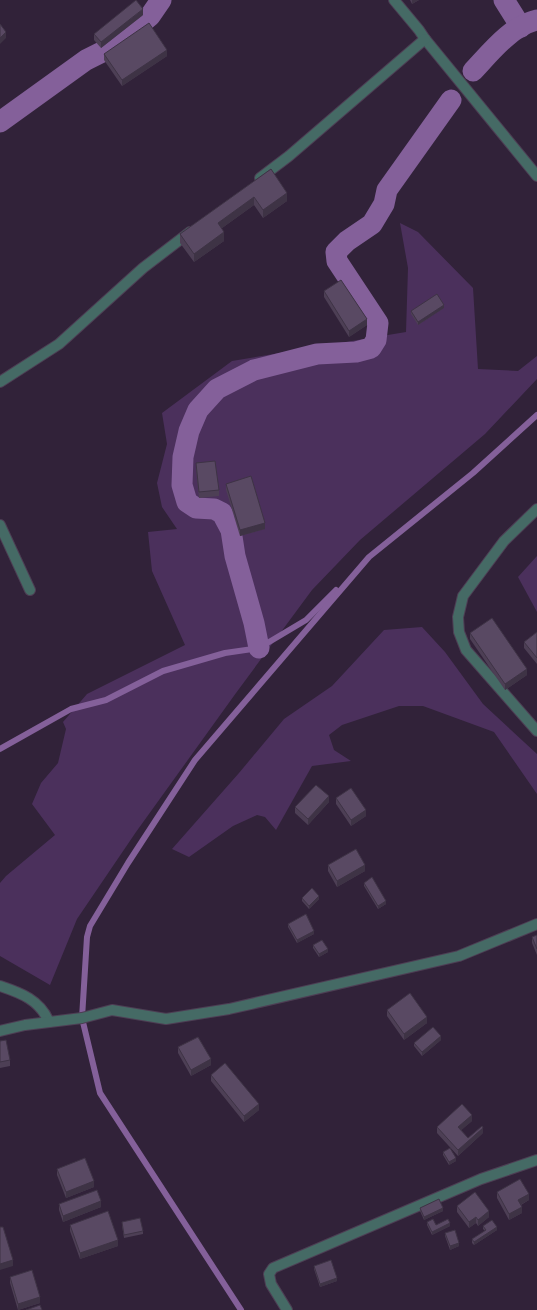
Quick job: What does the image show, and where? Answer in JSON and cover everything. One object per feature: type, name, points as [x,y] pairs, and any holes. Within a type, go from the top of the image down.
[{"type":"street","points":[[394,0],[537,176]]},
{"type":"street","points":[[252,184],[289,156],[425,39]]},
{"type":"street","points":[[0,382],[59,344],[143,268],[198,226]]},
{"type":"street","points":[[537,509],[504,541],[467,590],[463,596],[458,617],[459,632],[466,650],[537,731]]},
{"type":"street","points":[[0,525],[30,590]]},
{"type":"street","points":[[0,1030],[25,1025],[82,1018],[112,1010],[166,1019],[229,1009],[459,956],[537,924]]},
{"type":"street","points":[[0,986],[24,995],[45,1011],[50,1022]]},
{"type":"street","points":[[287,1310],[271,1284],[269,1274],[273,1268],[481,1178],[537,1160]]},
{"type":"shaded area","points":[[400,223],[418,232],[473,288],[478,369],[518,371],[537,356],[537,379],[485,434],[360,540],[312,590],[136,832],[77,919],[50,985],[0,956],[0,883],[6,876],[55,835],[32,804],[41,783],[58,763],[66,729],[63,722],[87,694],[185,645],[152,571],[148,532],[177,529],[162,507],[157,483],[167,444],[162,413],[232,361],[406,332],[408,268]]},
{"type":"shaded area","points":[[537,556],[537,612],[518,577]]},
{"type":"shaded area","points":[[422,627],[445,652],[483,704],[537,754],[537,794],[494,732],[423,706],[399,706],[342,725],[329,735],[334,750],[351,761],[312,766],[276,830],[265,817],[257,815],[233,826],[189,857],[172,849],[284,719],[332,686],[384,630]]},
{"type":"building","points":[[136,0],[143,9],[101,42],[94,34]]},
{"type":"building","points":[[149,23],[167,50],[122,80],[104,54]]},
{"type":"building","points":[[0,24],[6,32],[0,38]]},
{"type":"building","points":[[271,169],[287,193],[263,210],[254,197],[218,223],[224,232],[194,254],[180,234]]},
{"type":"building","points":[[341,280],[367,319],[349,331],[324,291]]},
{"type":"building","points":[[437,294],[444,305],[418,322],[411,311]]},
{"type":"building","points":[[215,461],[219,490],[199,492],[196,463]]},
{"type":"building","points":[[251,476],[265,523],[240,530],[226,484]]},
{"type":"building","points":[[492,618],[527,669],[505,684],[470,633]]},
{"type":"building","points":[[537,632],[537,658],[524,642]]},
{"type":"building","points":[[316,785],[329,796],[308,819],[295,807]]},
{"type":"building","points":[[351,788],[366,810],[351,820],[336,798]]},
{"type":"building","points":[[356,849],[365,865],[337,881],[328,865]]},
{"type":"building","points":[[372,877],[386,901],[378,906],[364,883]]},
{"type":"building","points":[[312,888],[319,896],[309,906],[302,898]]},
{"type":"building","points":[[306,914],[314,931],[297,940],[288,924]]},
{"type":"building","points":[[537,935],[537,949],[532,937]]},
{"type":"building","points":[[322,940],[328,949],[319,954],[313,945]]},
{"type":"building","points":[[410,993],[427,1017],[404,1034],[387,1010]]},
{"type":"building","points":[[433,1027],[441,1036],[422,1052],[414,1043]]},
{"type":"building","points":[[198,1037],[211,1059],[191,1070],[178,1047]]},
{"type":"building","points":[[6,1040],[10,1060],[0,1062],[0,1041]]},
{"type":"building","points":[[225,1063],[259,1104],[244,1116],[211,1075]]},
{"type":"building","points":[[462,1104],[472,1115],[458,1127],[468,1138],[482,1126],[483,1128],[458,1150],[437,1127]]},
{"type":"building","points":[[450,1148],[456,1158],[449,1162],[443,1152]]},
{"type":"building","points":[[85,1158],[94,1181],[66,1192],[57,1169]]},
{"type":"building","points":[[520,1179],[529,1194],[518,1200],[522,1207],[509,1214],[497,1192]]},
{"type":"building","points":[[97,1190],[101,1201],[63,1216],[59,1204]]},
{"type":"building","points":[[475,1192],[489,1211],[478,1220],[476,1217],[469,1222],[457,1206]]},
{"type":"building","points":[[439,1199],[443,1208],[424,1217],[420,1208]]},
{"type":"building","points":[[108,1211],[118,1240],[80,1253],[70,1225]]},
{"type":"building","points":[[140,1218],[143,1231],[124,1235],[122,1222]]},
{"type":"building","points":[[433,1219],[436,1225],[448,1219],[450,1223],[432,1232],[427,1222]]},
{"type":"building","points":[[492,1220],[497,1227],[474,1242],[472,1239],[486,1230],[483,1226]]},
{"type":"building","points":[[0,1227],[3,1227],[13,1260],[0,1264]]},
{"type":"building","points":[[455,1230],[459,1243],[450,1246],[445,1233]]},
{"type":"building","points":[[331,1260],[337,1278],[320,1284],[314,1266]]},
{"type":"building","points":[[32,1270],[40,1297],[18,1304],[10,1277]]},
{"type":"building","points":[[40,1305],[42,1310],[26,1310]]},
{"type":"waterway","points":[[0,122],[86,60],[116,45],[150,16],[161,0]]},
{"type":"waterway","points":[[504,0],[521,27]]},
{"type":"waterway","points":[[473,71],[494,48],[510,34],[528,23],[537,20]]},
{"type":"waterway","points":[[259,648],[254,623],[235,556],[231,530],[222,513],[214,509],[196,508],[187,502],[182,485],[183,457],[189,431],[198,410],[217,389],[254,370],[317,354],[356,352],[371,348],[376,340],[378,323],[337,261],[336,252],[347,241],[372,224],[384,204],[387,190],[451,100]]},
{"type":"waterway","points":[[241,1310],[100,1093],[82,1018],[87,937],[90,926],[128,863],[195,760],[369,557],[473,473],[537,415]]},
{"type":"waterway","points":[[0,749],[71,709],[106,700],[163,671],[225,653],[259,648],[306,620],[336,590]]}]
